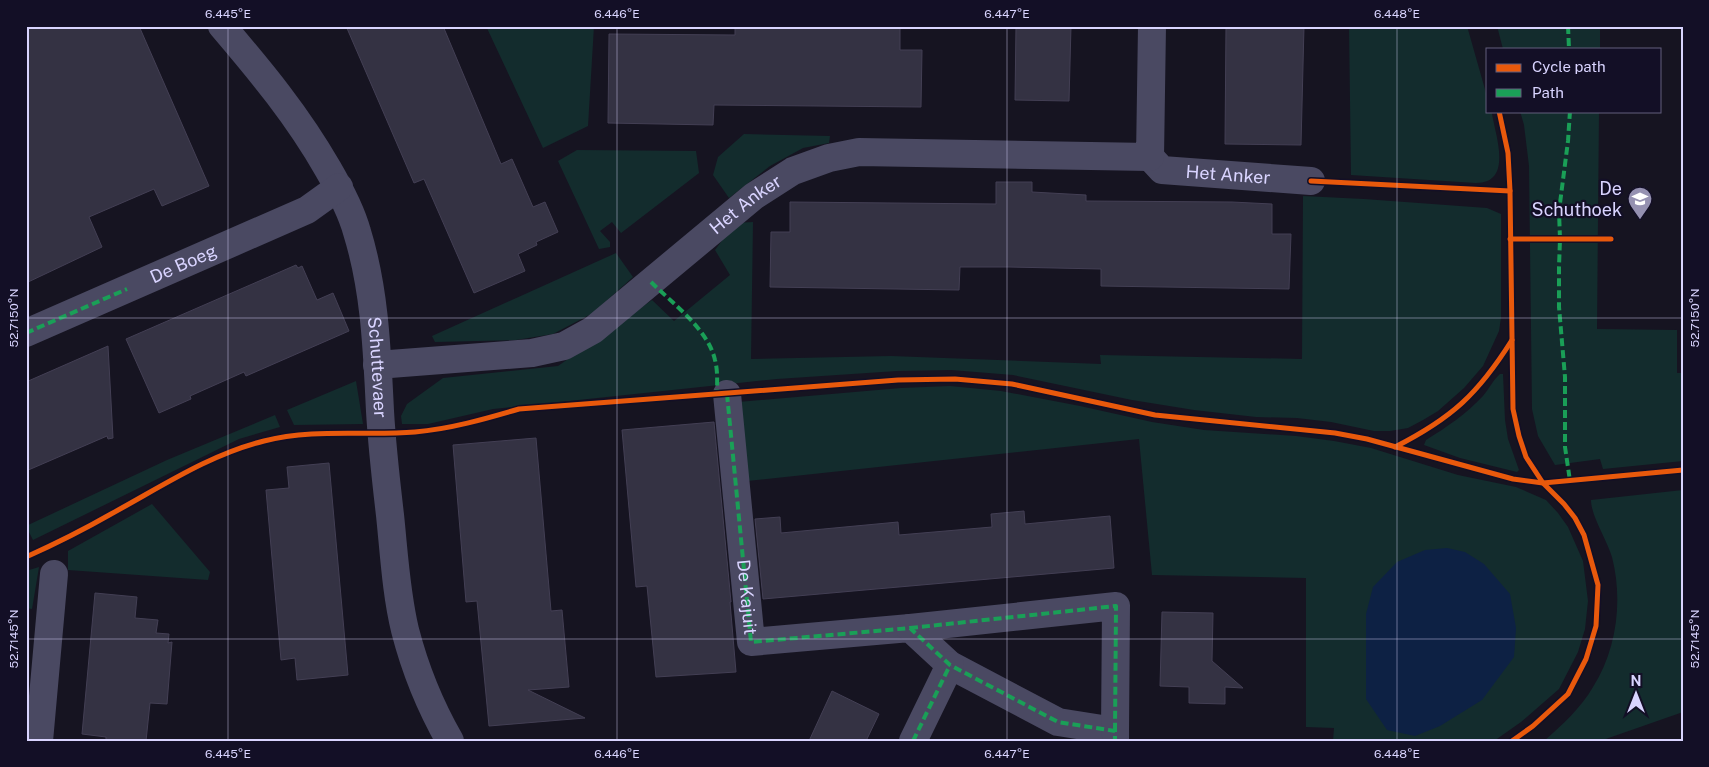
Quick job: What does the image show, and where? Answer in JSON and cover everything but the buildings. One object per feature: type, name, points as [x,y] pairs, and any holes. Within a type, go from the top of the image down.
[{"type":"street","name":"Schuttevaer","points":[[222,26],[288,105],[339,188],[357,230],[368,275],[375,316],[381,433],[394,555],[405,629],[418,673],[436,716],[450,741]]},
{"type":"street","points":[[1150,157],[1152,26]]},
{"type":"street","name":"Het Anker","points":[[377,365],[532,353],[564,346],[593,330],[754,196],[794,171],[828,158],[859,152],[1150,157],[1162,170],[1311,181]]},
{"type":"street","name":"De Boeg","points":[[26,333],[307,210],[339,188]]},
{"type":"street","name":"De Kajuit","points":[[727,394],[751,642],[910,628],[1116,606],[1114,736],[1058,722],[950,665],[910,628]]},
{"type":"street","points":[[39,741],[54,574]]},
{"type":"street","points":[[913,741],[950,665]]},
{"type":"green space","points":[[486,26],[594,26],[588,126],[543,148]]},
{"type":"green space","points":[[1349,26],[1467,26],[1486,93],[1486,112],[1491,112],[1496,134],[1499,157],[1495,175],[1487,181],[1476,183],[1351,175]]},
{"type":"green space","points":[[1497,26],[1600,26],[1600,48],[1503,48]]},
{"type":"green space","points":[[1520,112],[1599,112],[1597,329],[1677,330],[1677,373],[1683,373],[1683,461],[1603,469],[1600,459],[1555,465],[1538,436],[1532,409],[1529,166],[1524,125]]},
{"type":"green space","points":[[744,134],[830,136],[829,143],[803,148],[770,166],[729,198],[713,175],[718,157]]},
{"type":"green space","points":[[577,150],[696,151],[699,173],[621,233],[612,222],[600,231],[610,242],[610,247],[599,249],[558,161]]},
{"type":"green space","points":[[1303,196],[1487,208],[1501,214],[1501,318],[1499,331],[1483,366],[1464,388],[1438,411],[1408,428],[1374,431],[1331,422],[1297,418],[1256,417],[1194,410],[1132,400],[1013,375],[951,370],[897,371],[777,379],[493,409],[428,424],[402,424],[401,416],[407,404],[443,378],[558,366],[652,300],[674,321],[730,275],[715,250],[735,223],[753,222],[751,359],[891,356],[1101,364],[1100,355],[1302,359]]},
{"type":"green space","points":[[616,253],[633,277],[593,313],[553,334],[516,340],[435,342],[432,336]]},
{"type":"green space","points":[[1500,374],[1503,374],[1505,420],[1508,439],[1519,470],[1517,472],[1460,458],[1424,445],[1426,440],[1477,403]]},
{"type":"green space","points":[[356,381],[363,424],[294,425],[287,410]]},
{"type":"green space","points":[[950,386],[1001,391],[1152,422],[1204,430],[1296,436],[1334,441],[1371,448],[1458,475],[1516,487],[1546,500],[1558,513],[1568,527],[1583,561],[1588,601],[1585,629],[1578,652],[1559,689],[1521,722],[1494,741],[1333,741],[1334,728],[1306,727],[1306,578],[1152,575],[1139,439],[747,481],[738,402],[901,388]]},
{"type":"green space","points":[[275,415],[280,427],[239,439],[33,540],[26,526],[167,460]]},
{"type":"green space","points":[[1683,490],[1683,712],[1600,741],[1544,741],[1571,716],[1588,695],[1608,657],[1616,624],[1617,590],[1612,557],[1596,521],[1591,500]]},
{"type":"green space","points":[[152,504],[210,572],[208,580],[68,570],[68,551]]},
{"type":"green space","points":[[39,567],[32,609],[26,608],[26,571]]},
{"type":"water","points":[[1447,548],[1465,552],[1484,564],[1510,594],[1516,628],[1514,657],[1482,700],[1440,726],[1415,736],[1387,730],[1366,699],[1366,614],[1373,587],[1397,562],[1425,550]]},
{"type":"marked path","points":[[1568,26],[1569,48]]},
{"type":"marked path","points":[[1570,112],[1559,211],[1559,307],[1565,377],[1565,447],[1570,481]]},
{"type":"marked path","points":[[651,282],[688,317],[705,338],[716,364],[717,395]]},
{"type":"marked path","points":[[26,333],[127,289]]},
{"type":"marked path","points":[[727,394],[751,642],[910,628],[950,665],[1058,722],[1115,731],[1115,741]]},
{"type":"marked path","points":[[910,628],[1116,606],[1115,731]]},
{"type":"marked path","points":[[913,741],[950,665]]},
{"type":"cycle path","points":[[1499,112],[1508,153],[1510,191],[1513,409],[1526,457],[1543,483],[1575,518],[1584,535],[1598,585],[1596,626],[1586,659],[1568,694],[1533,726],[1512,741]]},
{"type":"cycle path","points":[[1311,181],[1510,191]]},
{"type":"cycle path","points":[[1510,239],[1611,239]]},
{"type":"cycle path","points":[[1395,447],[1433,426],[1462,403],[1500,359],[1512,340]]},
{"type":"cycle path","points":[[26,557],[79,531],[204,463],[243,447],[283,437],[320,433],[428,431],[480,420],[519,409],[898,380],[955,379],[1012,384],[1155,415],[1335,433],[1367,439],[1513,479],[1543,483],[1683,470]]},
{"type":"place","name":"De Schuthoek","points":[[1640,220]]}]
